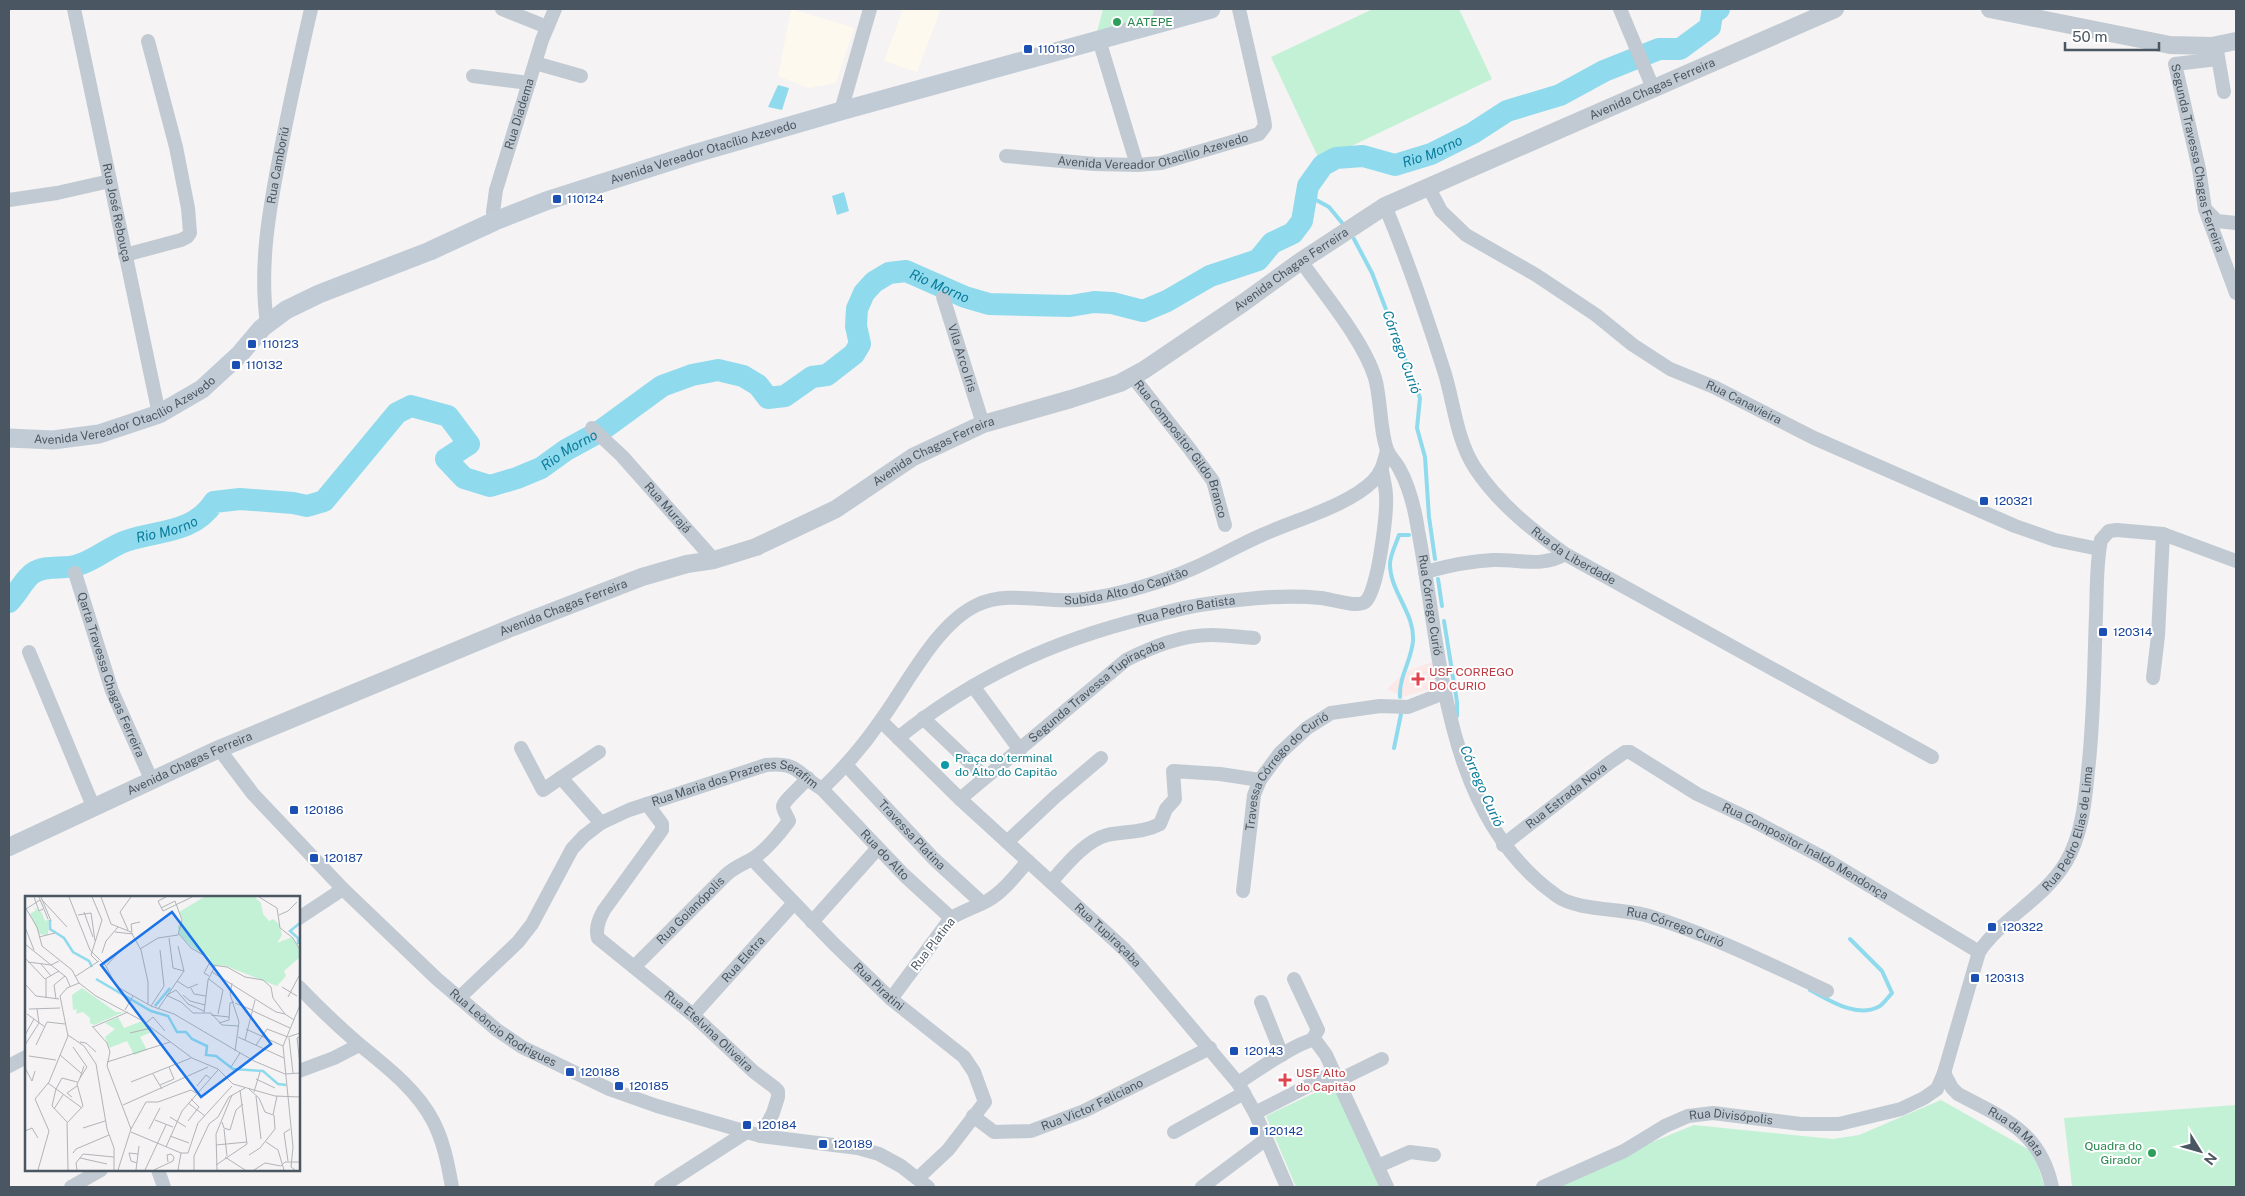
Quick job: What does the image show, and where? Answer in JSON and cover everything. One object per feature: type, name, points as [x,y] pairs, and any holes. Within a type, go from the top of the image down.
[{"type":"main road","name":"Avenida Vereador Otacílio Azevedo","points":[[9,438],[53,440],[99,434],[159,414],[202,389],[240,354],[267,324],[286,310],[319,294],[430,251],[495,221],[546,201],[693,154],[1099,40],[1159,17],[1212,9]]},
{"type":"street","name":"Rua José Rebouça","points":[[74,9],[159,414]]},
{"type":"street","name":"Rua Camboriú","points":[[267,324],[263,262],[267,224],[311,9]]},
{"type":"street","points":[[502,9],[548,27]]},
{"type":"street","name":"Rua Diadema","points":[[495,221],[493,212],[496,190],[535,63],[554,9]]},
{"type":"street","points":[[841,111],[870,9]]},
{"type":"street","name":"Avenida Vereador Otacilio Azevedo","points":[[1006,156],[1096,164],[1137,165],[1162,163],[1259,134],[1265,126],[1239,9]]},
{"type":"street","points":[[1620,9],[1651,83]]},
{"type":"street","name":"Avenida Chagas Ferreira","points":[[9,847],[150,776],[513,627],[642,577],[687,564],[714,560],[756,547],[836,509],[913,457],[982,421],[1087,395],[1132,376],[1385,206],[1428,188],[1651,83],[1835,9]]},
{"type":"street","points":[[1990,9],[2170,45],[2217,52],[2236,41]]},
{"type":"street","points":[[1099,40],[1137,165]]},
{"type":"street","points":[[125,255],[181,240],[190,233],[188,208],[176,147],[148,41]]},
{"type":"street","points":[[2217,52],[2224,92]]},
{"type":"street","name":"Segunda Travessa Chagas Ferreira","points":[[2217,52],[2175,64],[2199,169],[2205,209],[2236,293]]},
{"type":"street","points":[[535,63],[581,76]]},
{"type":"street","points":[[473,76],[529,83]]},
{"type":"street","points":[[9,200],[58,193],[110,180]]},
{"type":"street","name":"Rua Canavieira","points":[[1428,188],[1441,211],[1466,235],[1544,280],[1596,315],[1633,345],[1670,369],[1714,387],[1814,438],[2006,522],[2055,540],[2099,549]]},
{"type":"street","name":"Rua da Liberdade","points":[[1385,206],[1411,270],[1444,373],[1459,431],[1474,466],[1502,503],[1528,527],[1565,554],[1932,757]]},
{"type":"street","points":[[2205,209],[2217,222],[2236,223]]},
{"type":"street","name":"Rua Córrego Curió","points":[[1301,261],[1367,358],[1376,379],[1387,450],[1399,468],[1405,482],[1418,528],[1444,694],[1451,725],[1473,787],[1504,844],[1533,876],[1559,898],[1575,903],[1631,911],[1724,942],[1827,991]]},
{"type":"street","name":"Vila Arco Iris","points":[[942,297],[982,421]]},
{"type":"street","name":"Rua Compositor Gildo Branco","points":[[1132,376],[1213,481],[1225,525]]},
{"type":"street","name":"Rua Murajá","points":[[592,428],[622,456],[714,560]]},
{"type":"street","points":[[1382,470],[1387,450]]},
{"type":"street","name":"Rua Pedro Batista","points":[[898,738],[923,718],[1010,664],[1052,646],[1109,627],[1198,605],[1260,598],[1303,596],[1363,604],[1372,592],[1385,519],[1386,495],[1382,470]]},
{"type":"street","name":"Subida Alto do Capitão","points":[[881,721],[918,664],[942,634],[976,605],[995,599],[1018,598],[1055,602],[1085,600],[1124,591],[1192,569],[1262,535],[1346,500],[1372,482],[1382,470]]},
{"type":"street","points":[[2099,549],[2101,540],[2109,531],[2163,534],[2236,561]]},
{"type":"street","points":[[2153,678],[2158,636],[2163,534]]},
{"type":"street","name":"Rua Pedro Elias de Lima","points":[[1944,1087],[1979,952],[1990,936],[2054,879],[2066,863],[2076,841],[2086,800],[2090,753],[2099,549]]},
{"type":"street","points":[[1424,572],[1459,563],[1494,560],[1538,563],[1554,561],[1565,554]]},
{"type":"street","name":"Qarta Travessa Chagas Ferreira","points":[[75,573],[112,691],[150,776]]},
{"type":"street","name":"Segunda Travessa Tupiraçaba","points":[[960,798],[1126,660],[1152,647],[1210,635],[1254,638]]},
{"type":"street","points":[[29,652],[93,806]]},
{"type":"street","points":[[973,686],[1020,750]]},
{"type":"street","name":"Travessa Córrego do Curió","points":[[1243,891],[1254,796],[1260,780],[1280,753],[1307,728],[1331,712],[1380,706],[1393,708],[1408,707],[1444,694]]},
{"type":"street","points":[[923,718],[985,777]]},
{"type":"street","name":"Rua Tupiraçaba","points":[[881,721],[1028,862],[1124,949],[1210,1048],[1241,1088],[1288,1187]]},
{"type":"street","name":"Rua Maria dos Prazeres Serafim","points":[[459,998],[518,942],[532,924],[572,849],[584,836],[601,823],[647,804],[766,765],[778,764],[800,770],[822,789],[846,765],[881,721]]},
{"type":"street","points":[[521,748],[543,790],[598,752]]},
{"type":"street","name":"Rua Leôncio Rodrigues","points":[[219,749],[253,794],[343,888],[415,959],[497,1030],[522,1047],[566,1070],[657,1106],[755,1133],[858,1148],[879,1154],[923,1183]]},
{"type":"street","name":"Rua Estrada Nova","points":[[1504,844],[1609,763],[1625,752],[1630,752]]},
{"type":"street","name":"Rua Compositor Inaldo Mendonça","points":[[1630,752],[1697,794],[1750,819],[1822,857],[1979,952]]},
{"type":"street","points":[[1007,842],[1055,797],[1102,758]]},
{"type":"street","name":"Travessa Platina","points":[[846,765],[934,860],[982,903]]},
{"type":"street","points":[[1051,882],[1090,844],[1106,836],[1144,831],[1160,824],[1166,809],[1175,799],[1173,772],[1220,774],[1260,780]]},
{"type":"street","name":"Rua Goianópolis","points":[[634,967],[727,874],[742,862],[752,859],[789,821],[783,807],[784,802],[800,789],[808,778]]},
{"type":"street","points":[[559,779],[568,784],[601,823]]},
{"type":"street","name":"Rua do Alto","points":[[822,789],[904,875],[951,918]]},
{"type":"street","name":"Rua Maria dos Prazeres Serafim","points":[[601,943],[596,932],[604,910],[662,830],[662,824],[647,804]]},
{"type":"street","points":[[812,922],[878,848]]},
{"type":"street","name":"Rua Piratini","points":[[752,859],[812,922],[891,998],[964,1057],[974,1072],[985,1102],[973,1116]]},
{"type":"street","name":"Rua Platina","points":[[891,998],[951,918],[982,903],[1001,890],[1028,862]]},
{"type":"street","points":[[300,917],[343,888]]},
{"type":"street","name":"Rua Eletra","points":[[693,1014],[794,903]]},
{"type":"street","name":"Rua Etelvina Oliveira","points":[[601,943],[693,1014],[754,1072],[778,1091],[773,1114],[755,1133]]},
{"type":"street","points":[[1294,978],[1318,1030],[1315,1041],[1335,1077],[1387,1187]]},
{"type":"street","points":[[300,988],[396,1075],[420,1101],[433,1121],[440,1139],[449,1166],[452,1187]]},
{"type":"street","points":[[1261,1002],[1282,1055]]},
{"type":"street","points":[[1174,1132],[1241,1088],[1282,1055],[1315,1041]]},
{"type":"street","points":[[300,1071],[334,1058],[360,1044]]},
{"type":"street","name":"Rua Victor Feliciano","points":[[973,1116],[994,1132],[1031,1131],[1084,1111],[1210,1048]]},
{"type":"street","points":[[9,1066],[25,1058]]},
{"type":"street","points":[[1254,1113],[1335,1077],[1382,1059]]},
{"type":"street","name":"Rua Divisópolis","points":[[1544,1187],[1624,1151],[1665,1126],[1688,1116],[1713,1113],[1801,1124],[1839,1124],[1901,1109],[1944,1087]]},
{"type":"street","name":"Rua da Mata","points":[[1944,1087],[2017,1128],[2032,1141],[2048,1170],[2052,1187]]},
{"type":"street","points":[[923,1183],[973,1116]]},
{"type":"street","points":[[660,1187],[755,1133]]},
{"type":"street","points":[[1202,1187],[1265,1140]]},
{"type":"street","points":[[1378,1166],[1410,1152],[1434,1156]]},
{"type":"street","points":[[71,1187],[99,1171]]},
{"type":"street","points":[[158,1171],[164,1187]]},
{"type":"shaded area","points":[[791,9],[854,28],[836,83],[808,88],[778,76]]},
{"type":"shaded area","points":[[903,9],[941,9],[917,72],[884,61]]},
{"type":"shaded area","name":"USF CORREGO DO CURIO","points":[[1435,661],[1440,686],[1402,697],[1387,689],[1405,672]]},
{"type":"green space","name":"AATEPE","points":[[1103,9],[1183,9],[1097,32]]},
{"type":"green space","points":[[1373,9],[1459,9],[1492,79],[1320,161],[1271,57]]},
{"type":"green space","points":[[1333,1084],[1383,1187],[1296,1187],[1266,1116]]},
{"type":"green space","points":[[1941,1100],[2033,1152],[2045,1187],[1543,1187],[1694,1125],[1833,1139],[1859,1135]]},
{"type":"green space","name":"Quadra do Girador","points":[[2236,1105],[2236,1187],[2072,1187],[2064,1118]]},
{"type":"water","points":[[778,85],[789,88],[782,110],[768,107]]},
{"type":"water","points":[[844,192],[849,211],[837,215],[832,196]]},
{"type":"waterway","name":"Rio Morno","points":[[9,602],[27,579],[38,570],[78,565],[126,541],[185,526],[206,512],[214,502],[240,499],[293,503],[307,506],[324,501],[397,413],[411,406],[448,416],[469,444],[446,459],[464,478],[490,486],[541,468],[566,450],[599,432],[662,386],[692,375],[718,370],[743,376],[758,385],[768,398],[785,396],[812,377],[827,375],[854,354],[860,344],[856,326],[857,309],[864,293],[874,282],[889,273],[906,271],[965,297],[989,304],[1070,306],[1094,302],[1112,303],[1143,311],[1167,301],[1210,276],[1258,260],[1272,243],[1293,233],[1302,221],[1308,186],[1323,165],[1336,158],[1363,156],[1395,165],[1431,154],[1473,133],[1507,111],[1560,95],[1604,71],[1659,49],[1680,49],[1710,27],[1712,14],[1719,9]]},
{"type":"waterway","name":"Córrego Curió","points":[[1307,195],[1329,207],[1343,224]]},
{"type":"waterway","name":"Córrego Curió","points":[[1354,239],[1372,273],[1420,398],[1417,428],[1425,457],[1429,517],[1435,559]]},
{"type":"waterway","points":[[1400,697],[1401,682],[1412,649],[1413,631],[1407,612],[1394,584],[1390,561],[1399,535],[1409,535]]},
{"type":"waterway","name":"Córrego Curió","points":[[1438,579],[1442,606]]},
{"type":"waterway","name":"Córrego Curió","points":[[1444,621],[1457,702],[1457,716]]},
{"type":"waterway","points":[[1394,748],[1401,714]]},
{"type":"waterway","name":"Córrego Curió","points":[[1810,990],[1834,1003],[1861,1010],[1870,1010],[1880,1006],[1892,993],[1882,971],[1850,939]]},
{"type":"place","name":"AATEPE","points":[[1117,22]]},
{"type":"place","name":"110130","points":[[1028,49]]},
{"type":"place","name":"110124","points":[[557,199]]},
{"type":"place","name":"110123","points":[[252,344]]},
{"type":"place","name":"110132","points":[[236,365]]},
{"type":"place","name":"120321","points":[[1984,501]]},
{"type":"place","name":"120314","points":[[2103,632]]},
{"type":"place","name":"USF CORREGO DO CURIO","points":[[1418,679]]},
{"type":"place","name":"Praça do terminal do Alto do Capitão","points":[[945,765]]},
{"type":"place","name":"120186","points":[[294,810]]},
{"type":"place","name":"120187","points":[[314,858]]},
{"type":"place","name":"120322","points":[[1992,927]]},
{"type":"place","name":"120313","points":[[1975,978]]},
{"type":"place","name":"120143","points":[[1234,1051]]},
{"type":"place","name":"120188","points":[[570,1072]]},
{"type":"place","name":"USF Alto do Capitão","points":[[1285,1080]]},
{"type":"place","name":"120185","points":[[619,1086]]},
{"type":"place","name":"120184","points":[[747,1125]]},
{"type":"place","name":"120142","points":[[1254,1131]]},
{"type":"place","name":"120189","points":[[823,1144]]},
{"type":"place","name":"Quadra do Girador","points":[[2152,1153]]}]
